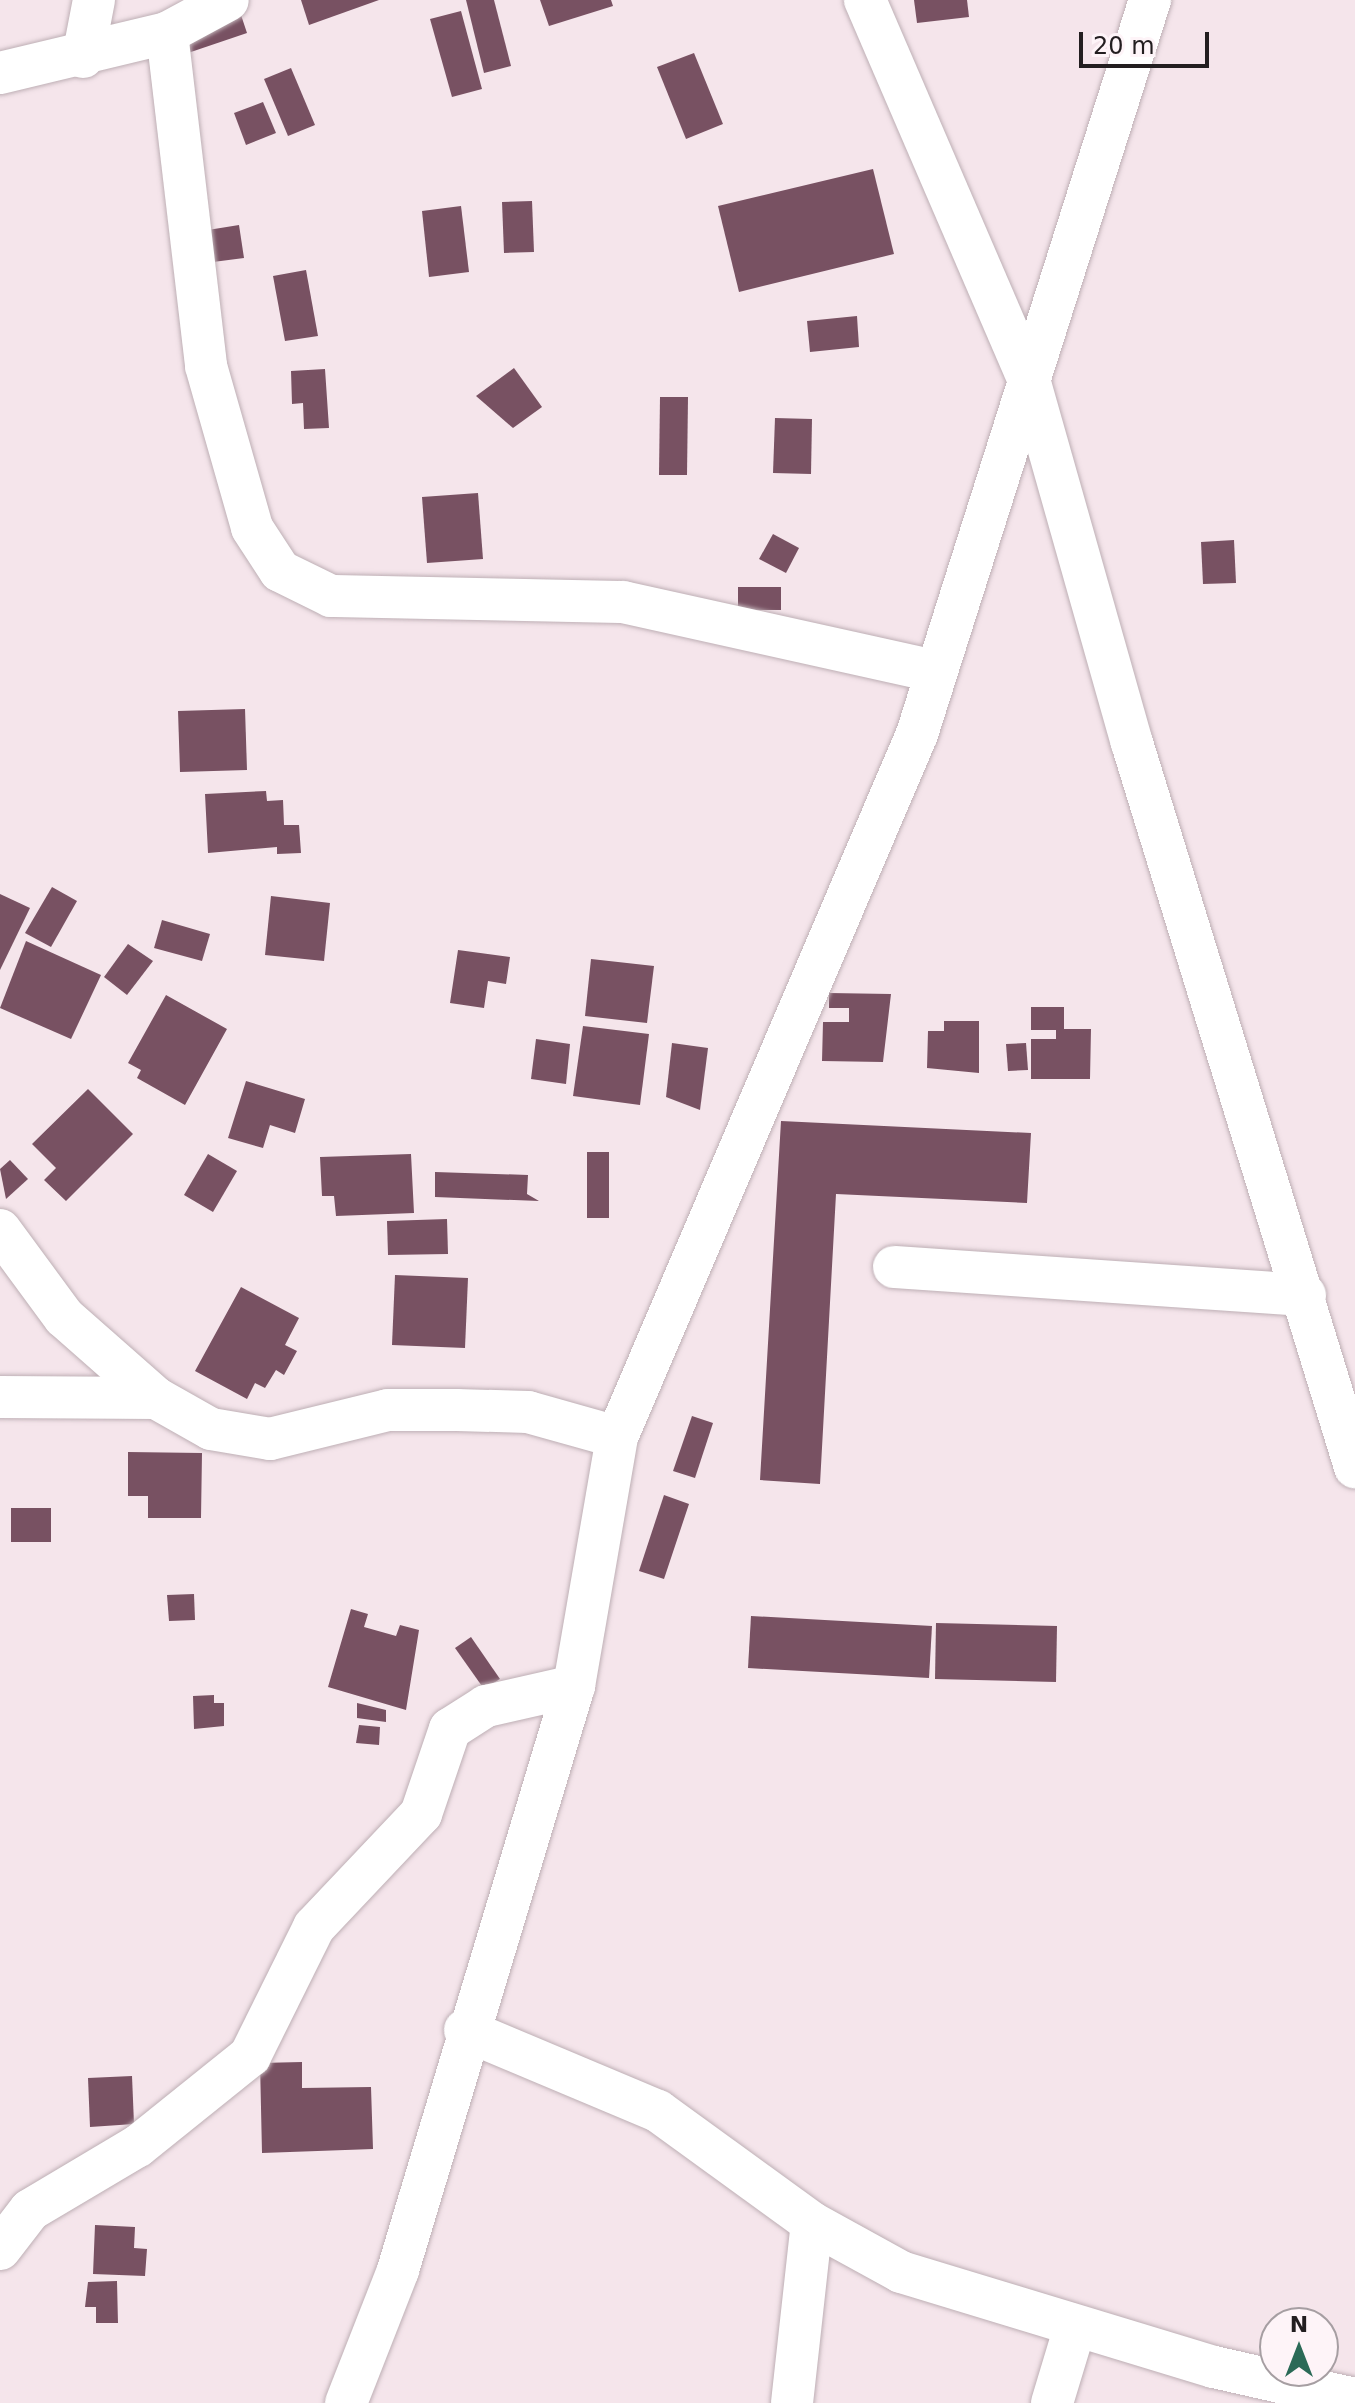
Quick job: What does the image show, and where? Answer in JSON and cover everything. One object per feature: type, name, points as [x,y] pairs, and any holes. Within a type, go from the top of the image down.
[{"type":"street","points":[[83,57],[94,0]]},
{"type":"street","points":[[0,73],[83,57],[167,33],[228,0]]},
{"type":"street","points":[[865,0],[1030,383],[1132,743],[1305,1295],[1355,1467]]},
{"type":"street","points":[[346,2403],[398,2270],[465,2030],[574,1686],[617,1437],[862,870],[917,734],[933,671],[1030,383],[1150,0]]},
{"type":"street","points":[[167,33],[206,366],[252,528],[280,571],[331,596],[623,602],[933,671]]},
{"type":"street","points":[[0,1230],[64,1317],[156,1398],[211,1429],[270,1439],[388,1410],[528,1412],[617,1437]]},
{"type":"street","points":[[894,1267],[1305,1295]]},
{"type":"street","points":[[0,1397],[156,1398]]},
{"type":"street","points":[[0,2249],[30,2210],[138,2146],[250,2056],[314,1927],[421,1814],[450,1729],[486,1706],[574,1686]]},
{"type":"street","points":[[465,2030],[658,2111],[812,2223],[901,2272],[1075,2327],[1355,2399]]},
{"type":"street","points":[[792,2403],[812,2223]]},
{"type":"street","points":[[1052,2403],[1075,2327]]},
{"type":"building","points":[[301,0],[379,0],[309,25]]},
{"type":"building","points":[[466,0],[494,0],[511,66],[484,73]]},
{"type":"building","points":[[540,0],[611,0],[613,6],[549,26]]},
{"type":"building","points":[[914,0],[967,0],[969,17],[917,23]]},
{"type":"building","points":[[239,9],[247,33],[185,54],[177,30]]},
{"type":"building","points":[[461,11],[482,89],[452,97],[430,19]]},
{"type":"building","points":[[694,53],[723,124],[686,139],[657,67]]},
{"type":"building","points":[[291,68],[315,125],[288,136],[264,79]]},
{"type":"building","points":[[263,102],[276,133],[246,145],[234,113]]},
{"type":"building","points":[[873,169],[894,254],[739,292],[718,206]]},
{"type":"building","points":[[532,201],[534,252],[504,253],[502,202]]},
{"type":"building","points":[[461,206],[469,272],[429,277],[422,211]]},
{"type":"building","points":[[239,225],[244,258],[213,262],[208,230]]},
{"type":"building","points":[[306,270],[318,336],[285,341],[273,276]]},
{"type":"building","points":[[857,316],[859,347],[810,352],[807,321]]},
{"type":"building","points":[[514,368],[542,407],[513,428],[476,396]]},
{"type":"building","points":[[325,369],[329,428],[304,429],[303,403],[292,404],[291,371]]},
{"type":"building","points":[[660,397],[688,397],[687,475],[659,475]]},
{"type":"building","points":[[775,418],[812,419],[811,474],[773,473]]},
{"type":"building","points":[[478,493],[483,559],[427,563],[422,497]]},
{"type":"building","points":[[773,534],[799,548],[786,573],[759,559]]},
{"type":"building","points":[[1234,540],[1236,583],[1203,584],[1201,542]]},
{"type":"building","points":[[738,587],[781,587],[781,610],[738,610]]},
{"type":"building","points":[[245,709],[247,770],[180,772],[178,711]]},
{"type":"building","points":[[266,791],[267,801],[283,800],[284,825],[299,825],[301,853],[277,854],[277,847],[208,853],[205,794]]},
{"type":"building","points":[[52,887],[77,901],[51,947],[25,933]]},
{"type":"building","points":[[0,894],[30,908],[0,970]]},
{"type":"building","points":[[271,896],[330,903],[324,961],[265,955]]},
{"type":"building","points":[[162,920],[210,934],[202,961],[154,948]]},
{"type":"building","points":[[26,941],[101,975],[71,1039],[0,1008]]},
{"type":"building","points":[[128,944],[153,961],[127,995],[104,977]]},
{"type":"building","points":[[458,950],[510,957],[506,984],[488,981],[484,1008],[450,1003]]},
{"type":"building","points":[[591,959],[654,966],[647,1023],[585,1016]]},
{"type":"building","points":[[829,993],[891,994],[883,1062],[822,1061],[823,1022],[849,1022],[849,1008],[829,1008]]},
{"type":"building","points":[[166,995],[227,1029],[185,1105],[137,1078],[141,1070],[128,1063]]},
{"type":"building","points":[[1031,1007],[1064,1007],[1064,1029],[1091,1029],[1090,1079],[1031,1079],[1031,1039],[1056,1039],[1056,1030],[1031,1030]]},
{"type":"building","points":[[944,1021],[979,1021],[979,1073],[927,1068],[928,1031],[944,1031]]},
{"type":"building","points":[[583,1026],[649,1034],[640,1105],[573,1096]]},
{"type":"building","points":[[536,1039],[570,1044],[566,1084],[531,1079]]},
{"type":"building","points":[[672,1043],[708,1048],[700,1110],[666,1097]]},
{"type":"building","points":[[1026,1043],[1028,1070],[1008,1071],[1006,1044]]},
{"type":"building","points":[[246,1081],[305,1099],[295,1133],[270,1125],[263,1148],[228,1138]]},
{"type":"building","points":[[88,1089],[133,1134],[66,1201],[44,1180],[56,1168],[32,1144]]},
{"type":"building","points":[[781,1121],[1031,1133],[1027,1203],[836,1194],[820,1484],[760,1480]]},
{"type":"building","points":[[587,1152],[609,1152],[609,1218],[587,1218]]},
{"type":"building","points":[[208,1154],[237,1171],[213,1212],[184,1195]]},
{"type":"building","points":[[411,1154],[414,1213],[336,1216],[334,1196],[322,1196],[320,1157]]},
{"type":"building","points":[[10,1160],[28,1179],[6,1199],[0,1169]]},
{"type":"building","points":[[435,1172],[528,1175],[527,1194],[539,1201],[435,1197]]},
{"type":"building","points":[[447,1219],[448,1254],[388,1255],[387,1221]]},
{"type":"building","points":[[395,1275],[468,1278],[465,1348],[392,1345]]},
{"type":"building","points":[[241,1287],[299,1318],[285,1345],[297,1351],[284,1375],[276,1370],[265,1388],[255,1383],[247,1399],[195,1371]]},
{"type":"building","points":[[692,1416],[713,1423],[695,1478],[673,1471]]},
{"type":"building","points":[[128,1452],[202,1453],[201,1518],[148,1518],[148,1496],[128,1496]]},
{"type":"building","points":[[664,1495],[689,1504],[664,1579],[639,1571]]},
{"type":"building","points":[[11,1508],[51,1508],[51,1542],[11,1542]]},
{"type":"building","points":[[194,1594],[195,1620],[169,1621],[167,1595]]},
{"type":"building","points":[[351,1609],[368,1614],[364,1627],[396,1636],[400,1625],[419,1630],[406,1710],[328,1687]]},
{"type":"building","points":[[751,1616],[932,1626],[929,1678],[748,1668]]},
{"type":"building","points":[[936,1623],[1057,1626],[1056,1682],[935,1679]]},
{"type":"building","points":[[471,1637],[500,1679],[484,1689],[455,1648]]},
{"type":"building","points":[[214,1695],[214,1703],[224,1703],[224,1726],[194,1729],[193,1696]]},
{"type":"building","points":[[357,1703],[386,1710],[386,1722],[357,1718]]},
{"type":"building","points":[[359,1725],[380,1727],[379,1745],[356,1743]]},
{"type":"building","points":[[302,2062],[302,2088],[371,2087],[373,2149],[262,2153],[260,2063]]},
{"type":"building","points":[[132,2076],[134,2124],[90,2127],[88,2078]]},
{"type":"building","points":[[95,2225],[135,2227],[134,2248],[147,2249],[145,2276],[93,2274]]},
{"type":"building","points":[[117,2281],[118,2323],[96,2323],[96,2307],[85,2307],[88,2282]]}]
